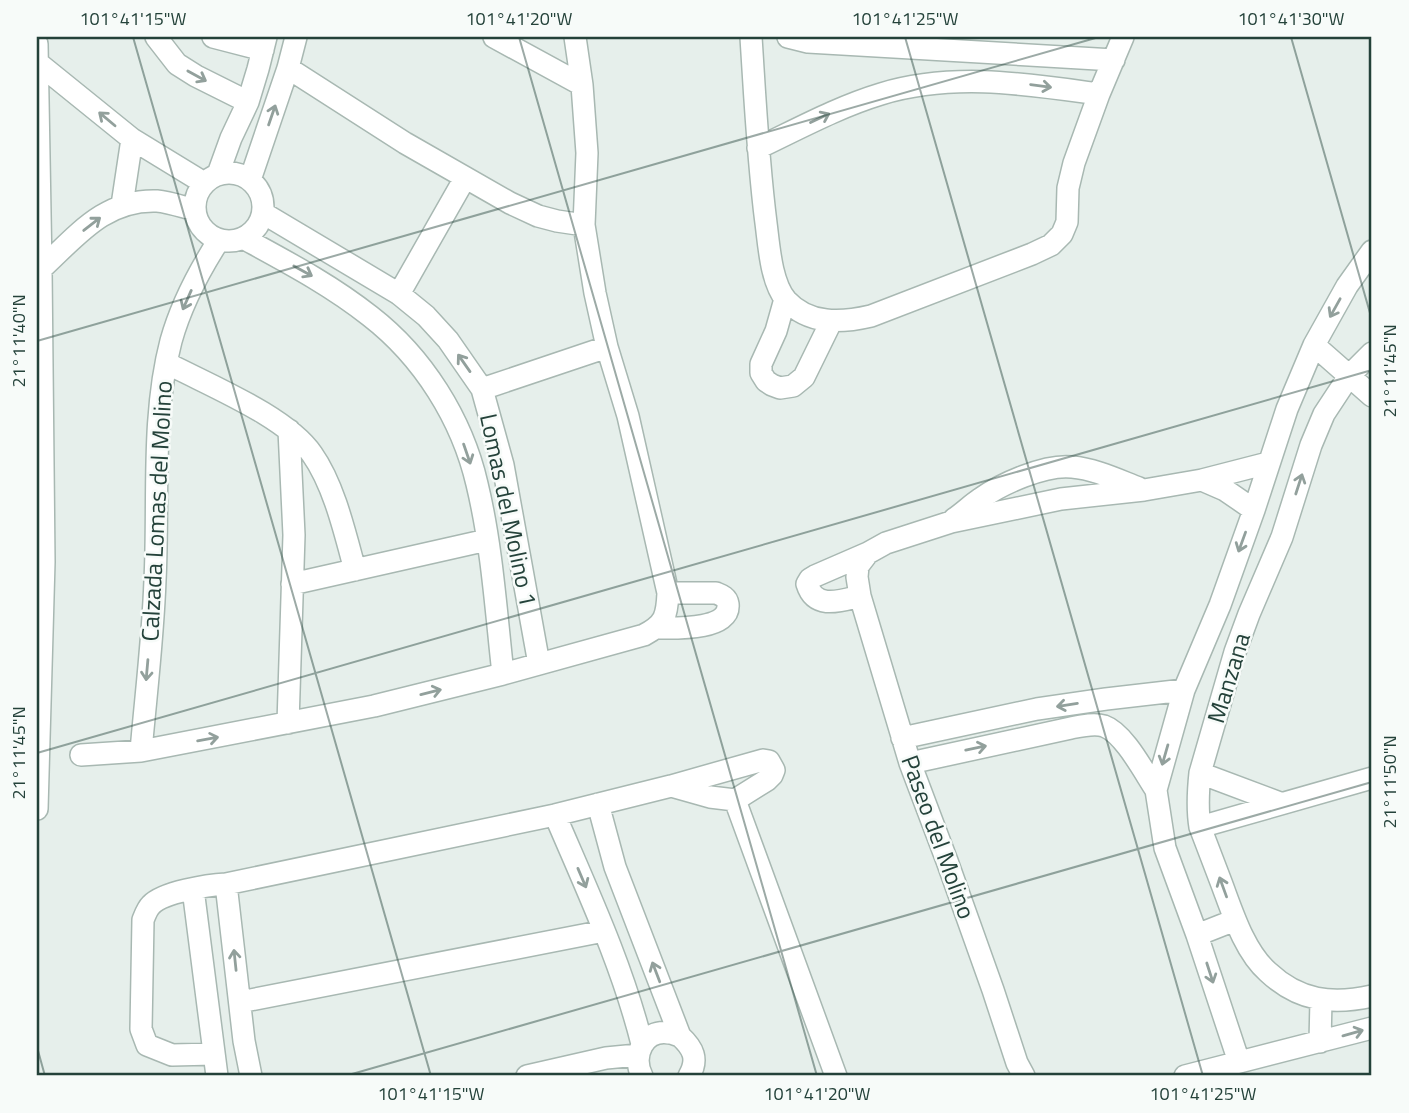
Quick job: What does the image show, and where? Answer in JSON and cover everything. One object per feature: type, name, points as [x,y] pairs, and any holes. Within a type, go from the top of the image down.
[{"type":"street","points":[[156,37],[177,64],[248,102]]},
{"type":"street","points":[[38,62],[132,139],[211,179],[234,173],[250,180],[259,189],[263,213],[253,232],[231,241],[219,240],[202,228],[195,210],[198,191],[211,179],[248,102],[264,44],[213,37]]},
{"type":"street","points":[[250,180],[296,37]]},
{"type":"street","points":[[494,37],[582,85]]},
{"type":"street","points":[[81,755],[141,751],[374,706],[644,635],[657,628],[667,615],[668,593],[628,416],[607,347],[584,225],[587,153],[575,37]]},
{"type":"street","points":[[751,37],[758,148],[771,260],[785,299],[799,310],[831,322],[871,316],[1051,245],[1062,234],[1067,222],[1068,188],[1074,163],[1123,37]]},
{"type":"street","points":[[788,37],[808,42],[1115,60]]},
{"type":"street","points":[[37,44],[44,562],[37,808]]},
{"type":"street","points":[[288,68],[405,143],[510,203],[538,216],[584,225]]},
{"type":"street","points":[[758,148],[843,107],[883,93],[930,84],[1010,82],[1099,94]]},
{"type":"street","points":[[122,205],[132,139]]},
{"type":"street","points":[[399,294],[465,178]]},
{"type":"street","points":[[41,270],[93,221],[122,205],[159,201],[195,210]]},
{"type":"street","name":"Lomas del Molino 1","points":[[263,213],[399,294],[449,340],[482,389],[503,465],[539,664]]},
{"type":"street","name":"Lomas del Molino 1","points":[[243,238],[330,286],[373,317],[432,381],[460,432],[477,482],[487,540],[503,674]]},
{"type":"street","name":"Calzada Lomas del Molino","points":[[141,751],[155,582],[160,411],[167,363],[183,309],[201,269],[219,240]]},
{"type":"street","points":[[1239,1062],[1165,848],[1156,790],[1184,691],[1220,605],[1287,409],[1314,345],[1347,286],[1372,251]]},
{"type":"street","points":[[785,299],[776,331],[761,364],[761,373],[772,385],[780,388],[793,386],[804,377],[831,322]]},
{"type":"street","points":[[1314,345],[1372,396]]},
{"type":"street","points":[[482,389],[607,347]]},
{"type":"street","name":"Manzana","points":[[1313,998],[1285,985],[1266,971],[1235,920],[1200,827],[1197,813],[1200,773],[1236,652],[1282,537],[1311,445],[1324,414],[1349,376],[1372,353]]},
{"type":"street","points":[[167,363],[267,415],[289,430],[312,454],[335,500],[355,570]]},
{"type":"street","points":[[288,723],[293,535],[289,430]]},
{"type":"street","points":[[860,596],[843,600],[817,600],[807,584],[815,576],[886,543],[951,522],[1061,499],[1144,490],[1202,480],[1268,463]]},
{"type":"street","points":[[951,522],[981,498],[1012,481],[1045,470],[1070,466],[1144,490]]},
{"type":"street","points":[[1202,480],[1225,490],[1254,510]]},
{"type":"street","points":[[292,584],[487,540]]},
{"type":"street","name":"Paseo del Molino","points":[[868,553],[858,566],[860,596],[909,763],[951,874],[1019,1072]]},
{"type":"street","points":[[657,628],[708,625],[718,620],[727,610],[727,600],[716,593],[668,593]]},
{"type":"street","points":[[1220,605],[1249,614]]},
{"type":"street","points":[[902,738],[1037,709],[1184,691]]},
{"type":"street","points":[[1104,726],[1106,699]]},
{"type":"street","points":[[909,763],[1071,727],[1104,726],[1115,733],[1126,746],[1156,790]]},
{"type":"street","points":[[214,1054],[172,1055],[147,1045],[141,1029],[143,920],[152,903],[163,897],[193,889],[555,815],[763,760],[769,761],[774,770],[772,775],[735,800],[709,797],[671,786]]},
{"type":"street","points":[[1200,773],[1280,803]]},
{"type":"street","points":[[1200,827],[1372,778]]},
{"type":"street","points":[[735,800],[836,1076]]},
{"type":"street","points":[[598,804],[615,867],[680,1036]]},
{"type":"street","points":[[555,815],[627,990],[640,1049],[637,1065],[642,1076]]},
{"type":"street","points":[[226,884],[244,1041],[251,1076]]},
{"type":"street","points":[[193,889],[217,1076]]},
{"type":"street","points":[[1197,935],[1235,920]]},
{"type":"street","points":[[240,1002],[604,931]]},
{"type":"street","points":[[1320,1042],[1313,998],[1352,1001],[1372,996]]},
{"type":"street","points":[[1185,1076],[1372,1028]]},
{"type":"street","points":[[527,1076],[640,1049],[653,1035],[667,1032],[680,1036],[690,1045],[695,1070]]}]
